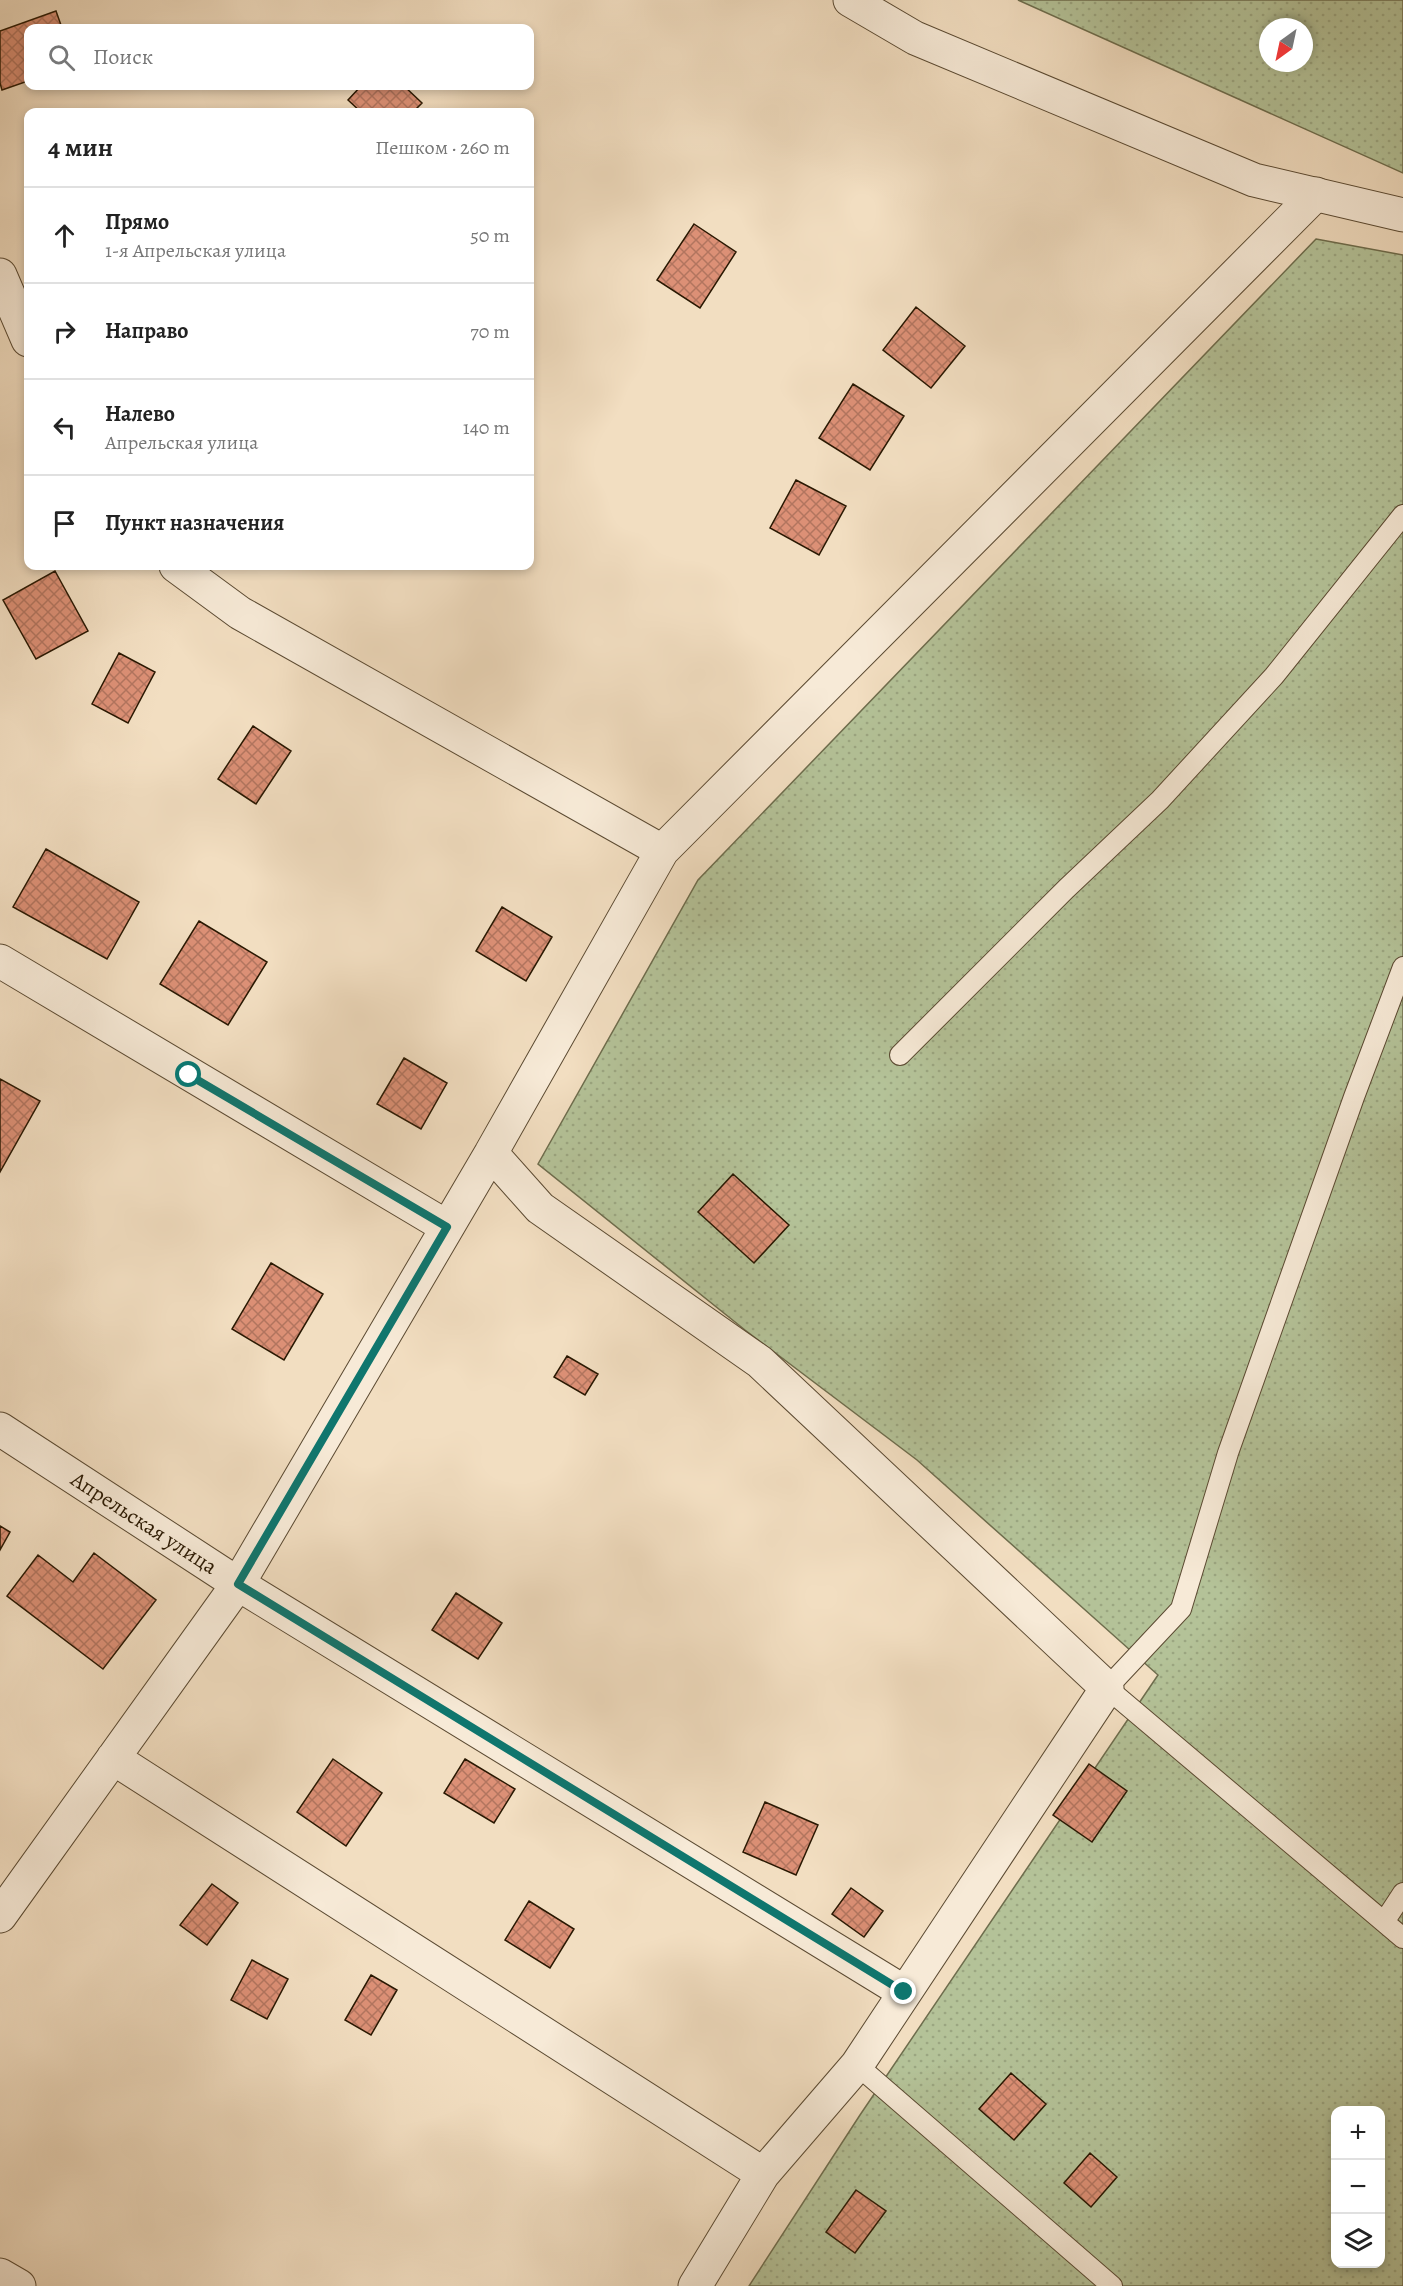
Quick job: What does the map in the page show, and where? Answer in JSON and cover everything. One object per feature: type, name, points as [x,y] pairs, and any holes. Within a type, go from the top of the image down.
[{"type":"street","points":[[850,0],[915,38],[1254,180],[1403,215]]},
{"type":"street","points":[[0,1916],[238,1584],[491,1153],[662,851],[1316,194]]},
{"type":"street","points":[[0,275],[24,331]]},
{"type":"street","points":[[181,570],[240,613],[662,851]]},
{"type":"street","points":[[0,961],[447,1227]]},
{"type":"street","points":[[491,1153],[540,1208],[760,1362],[1107,1688],[857,2065],[763,2174],[695,2286]]},
{"type":"street","name":"Апрельская улица","points":[[0,1429],[238,1584],[904,1992]]},
{"type":"street","points":[[113,1758],[763,2174]]},
{"type":"street","points":[[0,2275],[19,2286]]},
{"type":"lane","points":[[900,1055],[1066,889],[1160,800],[1274,676],[1403,515]]},
{"type":"lane","points":[[1403,967],[1354,1097],[1228,1453],[1180,1609],[1107,1688],[1403,1938]]},
{"type":"lane","points":[[1384,1922],[1403,1893]]},
{"type":"lane","points":[[857,2065],[1112,2286]]},
{"type":"green space","points":[[1018,0],[1403,0],[1403,173]]},
{"type":"green space","points":[[1316,239],[1403,255],[1403,2286],[749,2286],[860,2115],[1158,1675],[917,1460],[745,1330],[538,1164],[698,880]]},
{"type":"building","points":[[56,11],[61,24],[24,24],[24,82],[2,90],[0,31]]},
{"type":"building","points":[[357,90],[408,90],[422,103],[417,108],[357,108],[348,100]]},
{"type":"building","points":[[694,224],[736,252],[700,308],[657,280]]},
{"type":"building","points":[[916,307],[965,346],[931,388],[883,350]]},
{"type":"building","points":[[853,384],[904,416],[870,470],[819,438]]},
{"type":"building","points":[[796,480],[846,506],[819,555],[770,528]]},
{"type":"building","points":[[55,571],[88,631],[36,659],[3,600]]},
{"type":"building","points":[[119,653],[155,672],[128,723],[92,704]]},
{"type":"building","points":[[253,726],[291,751],[256,804],[218,779]]},
{"type":"building","points":[[46,849],[139,902],[107,959],[13,907]]},
{"type":"building","points":[[502,907],[552,937],[526,981],[476,951]]},
{"type":"building","points":[[199,921],[267,962],[228,1025],[160,984]]},
{"type":"building","points":[[404,1058],[447,1083],[421,1129],[377,1104]]},
{"type":"building","points":[[0,1079],[40,1101],[0,1172]]},
{"type":"building","points":[[733,1174],[789,1225],[754,1263],[698,1212]]},
{"type":"building","points":[[271,1263],[323,1294],[284,1360],[232,1329]]},
{"type":"building","points":[[567,1356],[598,1374],[585,1395],[554,1377]]},
{"type":"building","points":[[0,1526],[10,1532],[0,1550]]},
{"type":"building","points":[[94,1553],[156,1600],[103,1669],[7,1596],[38,1555],[73,1582]]},
{"type":"building","points":[[456,1593],[502,1623],[478,1659],[432,1630]]},
{"type":"building","points":[[333,1759],[382,1793],[346,1846],[297,1812]]},
{"type":"building","points":[[465,1759],[515,1789],[494,1823],[444,1793]]},
{"type":"building","points":[[1089,1764],[1127,1791],[1092,1842],[1053,1815]]},
{"type":"building","points":[[765,1802],[818,1825],[796,1875],[743,1852]]},
{"type":"building","points":[[212,1884],[238,1903],[207,1945],[180,1925]]},
{"type":"building","points":[[851,1888],[883,1911],[864,1937],[832,1914]]},
{"type":"building","points":[[529,1901],[574,1929],[550,1968],[505,1940]]},
{"type":"building","points":[[252,1960],[288,1979],[267,2019],[231,2000]]},
{"type":"building","points":[[371,1975],[397,1990],[371,2035],[345,2020]]},
{"type":"building","points":[[1011,2073],[1046,2104],[1014,2140],[979,2109]]},
{"type":"building","points":[[1090,2153],[1117,2177],[1091,2207],[1064,2183]]},
{"type":"building","points":[[856,2190],[886,2211],[855,2253],[826,2232]]},
{"type":"route","points":[[189,1075],[447,1227],[238,1584],[904,1992]]}]
